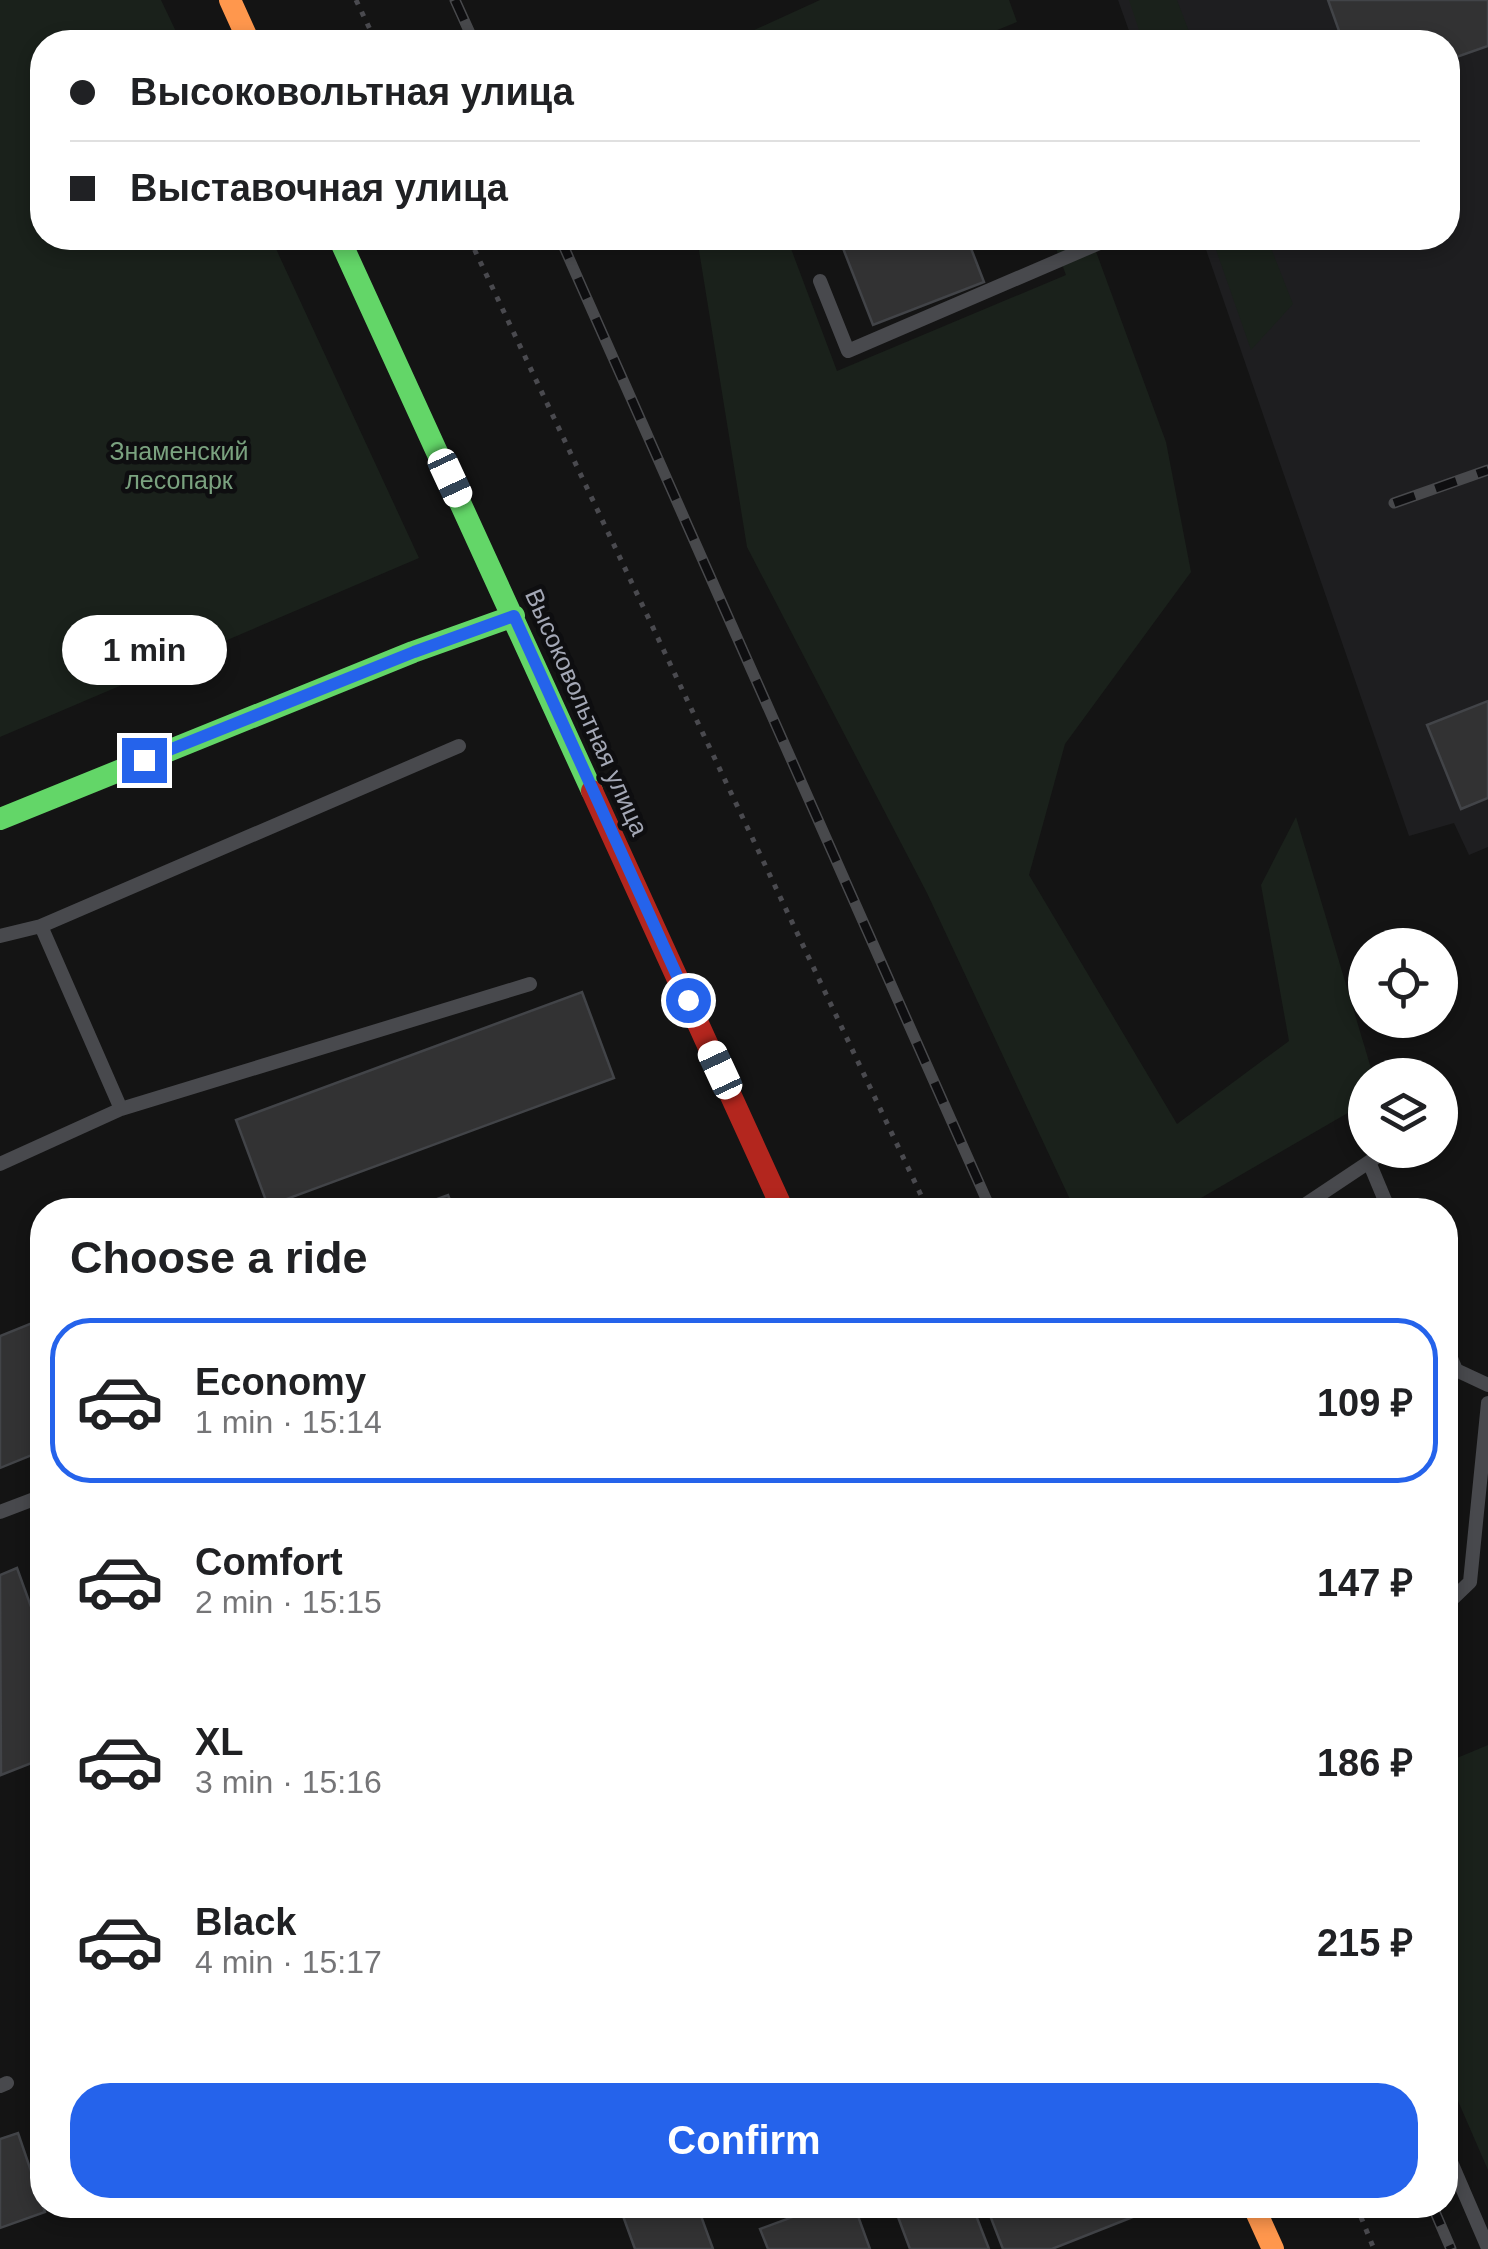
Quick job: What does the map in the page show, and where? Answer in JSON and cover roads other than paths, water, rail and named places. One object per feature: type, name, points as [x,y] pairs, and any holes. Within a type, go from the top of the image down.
[{"type":"main road","points":[[230,0],[244,30]]},
{"type":"main road","name":"Высоковольтная улица","points":[[345,250],[778,1198]]},
{"type":"main road","points":[[0,819],[396,659],[514,616]]},
{"type":"main road","points":[[1259,2218],[1272,2249]]},
{"type":"lane","points":[[820,281],[848,352],[1082,250]]},
{"type":"lane","points":[[0,936],[40,926],[459,746]]},
{"type":"lane","points":[[40,926],[121,1109]]},
{"type":"lane","points":[[0,1164],[121,1109],[530,984]]},
{"type":"lane","points":[[1314,1198],[1360,1168]]},
{"type":"lane","points":[[1372,1168],[1384,1198]]},
{"type":"lane","points":[[1458,1371],[1488,1385]]},
{"type":"lane","points":[[1458,1594],[1470,1582],[1488,1403]]},
{"type":"lane","points":[[0,1512],[30,1501]]},
{"type":"lane","points":[[1458,2178],[1488,2248]]},
{"type":"railway","points":[[455,0],[469,30]]},
{"type":"railway","points":[[565,250],[986,1198]]},
{"type":"railway","points":[[1394,503],[1488,470]]},
{"type":"railway","points":[[1438,2218],[1451,2249]]},
{"type":"park label","name":"Знаменский лесопарк","points":[[179,466]]}]
